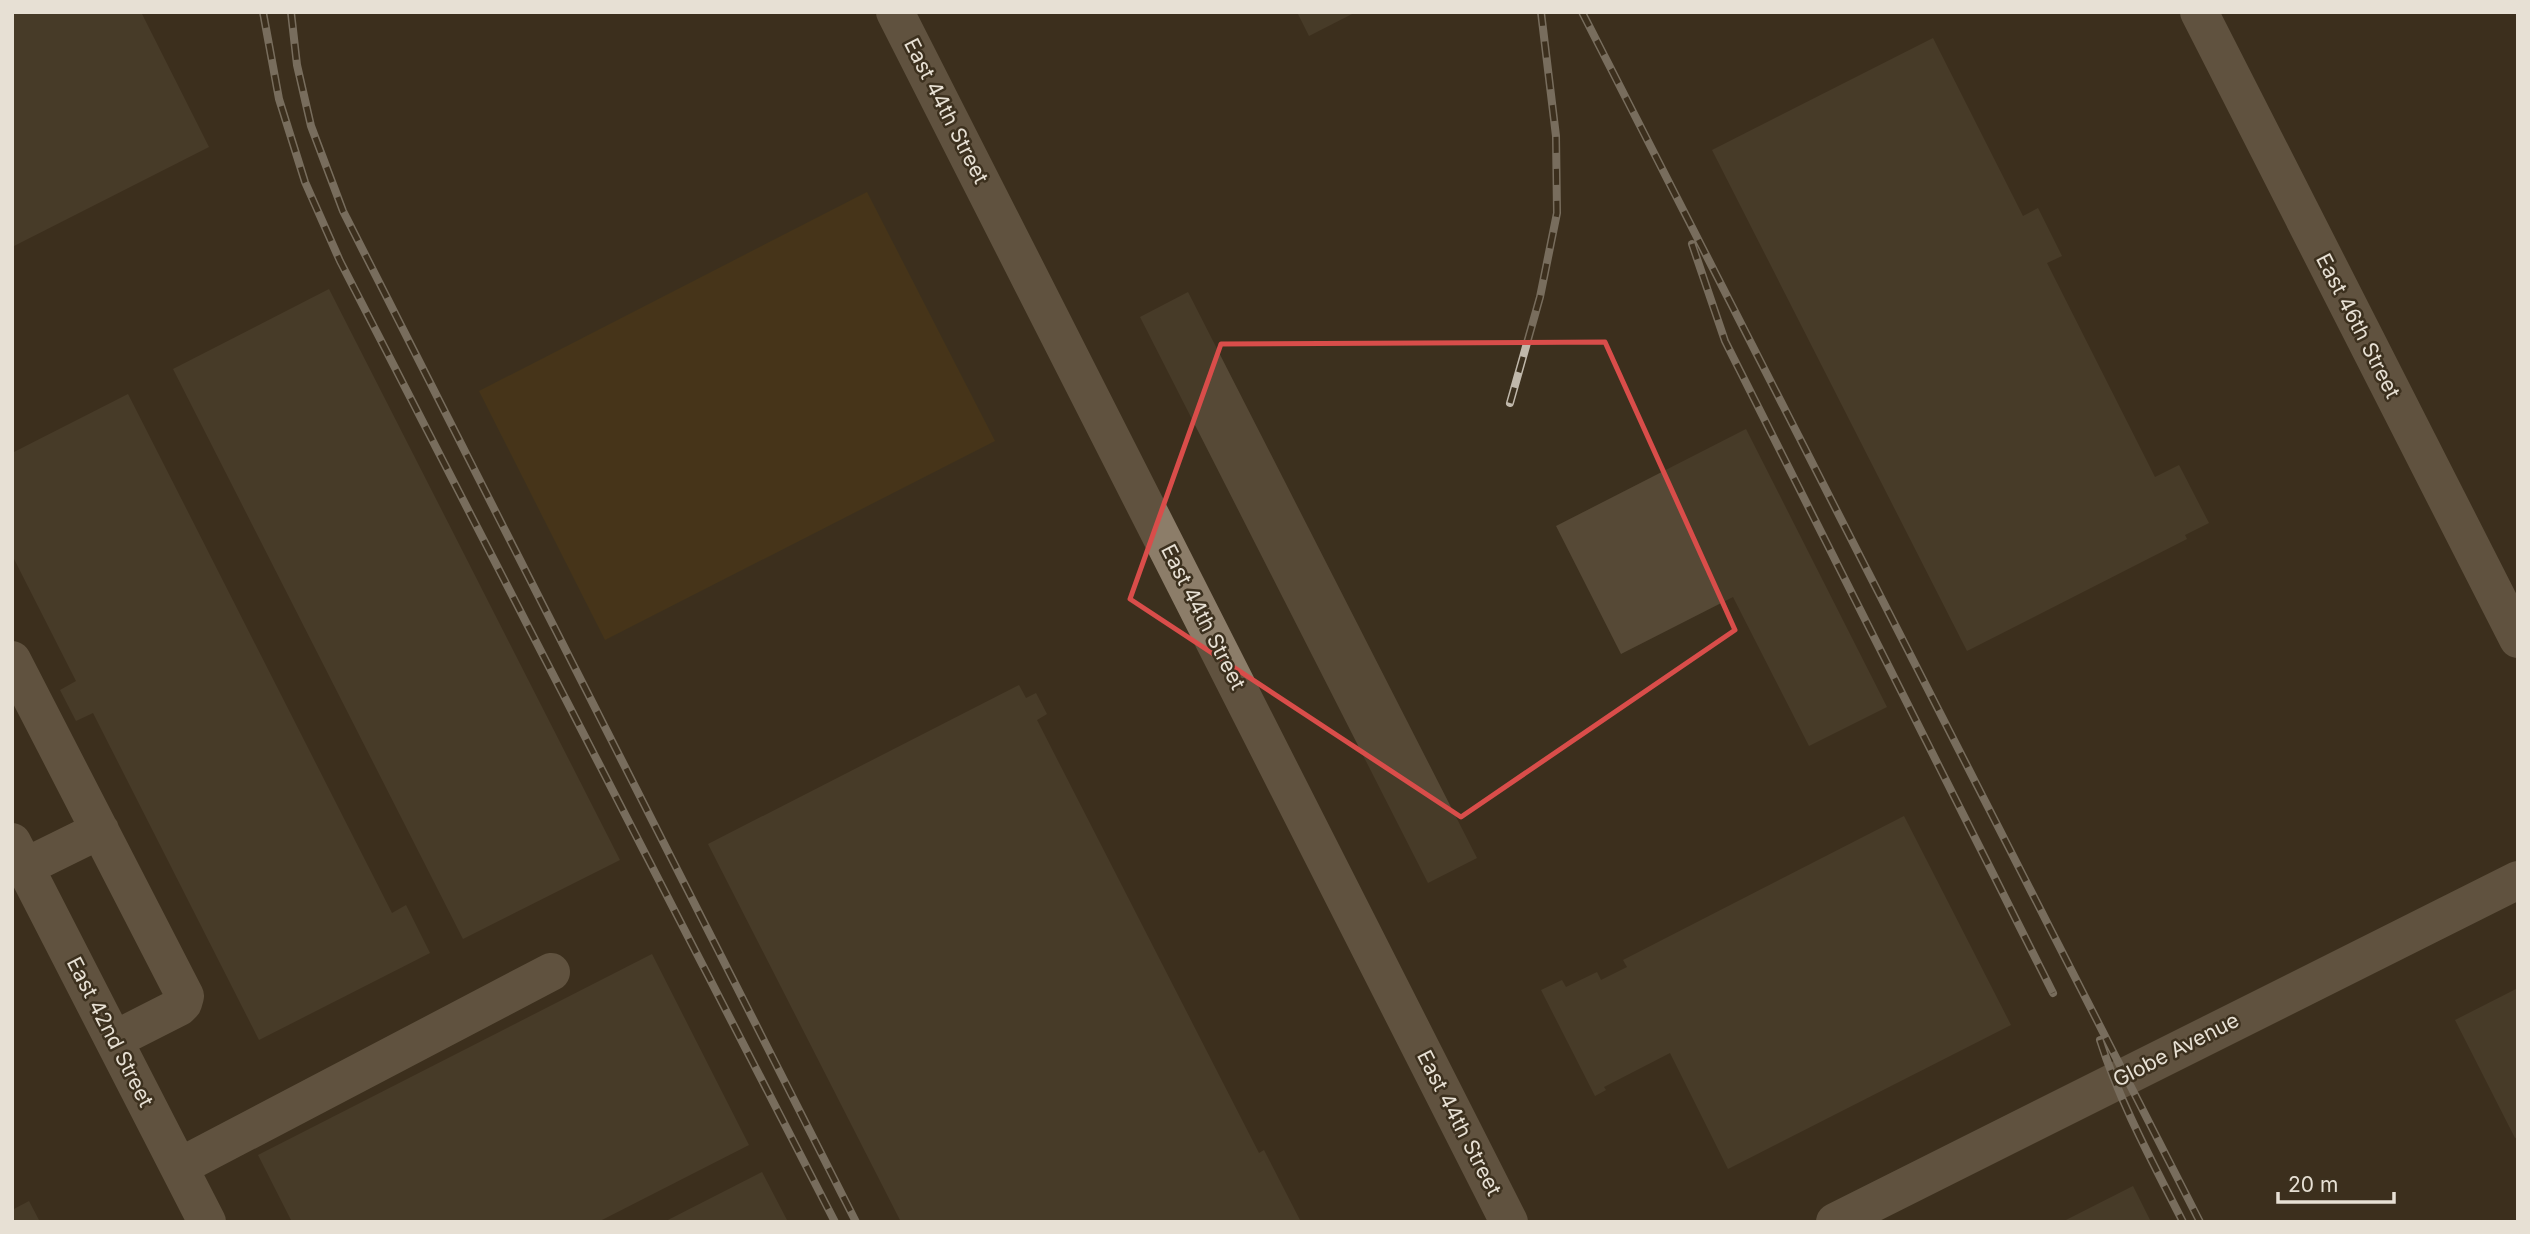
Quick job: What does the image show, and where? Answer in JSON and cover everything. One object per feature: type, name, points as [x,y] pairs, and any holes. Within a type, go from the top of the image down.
[{"type":"street","name":"East 44th Street","points":[[895,12],[1509,1222]]},
{"type":"street","name":"East 46th Street","points":[[2199,12],[2518,639]]},
{"type":"street","points":[[12,660],[185,996],[179,1007],[114,1040]]},
{"type":"street","points":[[19,854],[100,830]]},
{"type":"street","name":"East 42nd Street","points":[[19,854],[207,1222]]},
{"type":"street","name":"Globe Avenue","points":[[1835,1222],[2518,880]]},
{"type":"street","points":[[179,1167],[551,972]]},
{"type":"highlighted area","points":[[1605,342],[1735,630],[1461,817],[1130,599],[1221,344]]},
{"type":"shaded area","points":[[867,192],[995,441],[605,640],[479,391]]},
{"type":"building","points":[[12,12],[141,12],[209,147],[12,247]]},
{"type":"building","points":[[1297,12],[1356,12],[1309,36]]},
{"type":"building","points":[[1933,38],[2023,216],[2038,208],[2062,256],[2047,263],[2155,477],[2179,465],[2209,523],[2185,535],[2187,539],[1967,651],[1712,150]]},
{"type":"building","points":[[329,289],[620,860],[463,939],[173,369]]},
{"type":"building","points":[[1188,292],[1477,858],[1428,883],[1140,317]]},
{"type":"building","points":[[128,394],[392,913],[406,905],[430,953],[259,1040],[93,713],[76,721],[60,690],[76,681],[12,555],[12,453]]},
{"type":"building","points":[[1746,429],[1887,707],[1809,746],[1733,597],[1621,654],[1556,526]]},
{"type":"building","points":[[1019,685],[1026,698],[1036,693],[1047,714],[1037,720],[1259,1153],[1264,1150],[1301,1222],[901,1222],[708,844]]},
{"type":"building","points":[[1904,816],[2011,1025],[1728,1169],[1670,1053],[1604,1087],[1606,1090],[1595,1096],[1541,990],[1562,980],[1566,987],[1597,972],[1601,980],[1627,967],[1623,960]]},
{"type":"building","points":[[652,954],[749,1145],[598,1222],[292,1222],[258,1155]]},
{"type":"building","points":[[2518,988],[2518,1137],[2515,1138],[2455,1020]]},
{"type":"building","points":[[762,1172],[788,1222],[664,1222]]},
{"type":"building","points":[[2133,1186],[2151,1222],[2062,1222]]},
{"type":"building","points":[[29,1201],[40,1222],[12,1222],[12,1210]]},
{"type":"railway","points":[[263,12],[279,99],[305,182],[340,261],[835,1222]]},
{"type":"railway","points":[[291,12],[297,65],[311,126],[343,211],[856,1222]]},
{"type":"railway","points":[[1510,403],[1540,297],[1557,213],[1556,136],[1541,12]]},
{"type":"railway","points":[[1582,12],[2200,1222]]},
{"type":"railway","points":[[1692,244],[1725,341],[2053,993]]},
{"type":"railway","points":[[2100,1040],[2127,1110],[2183,1222]]}]
